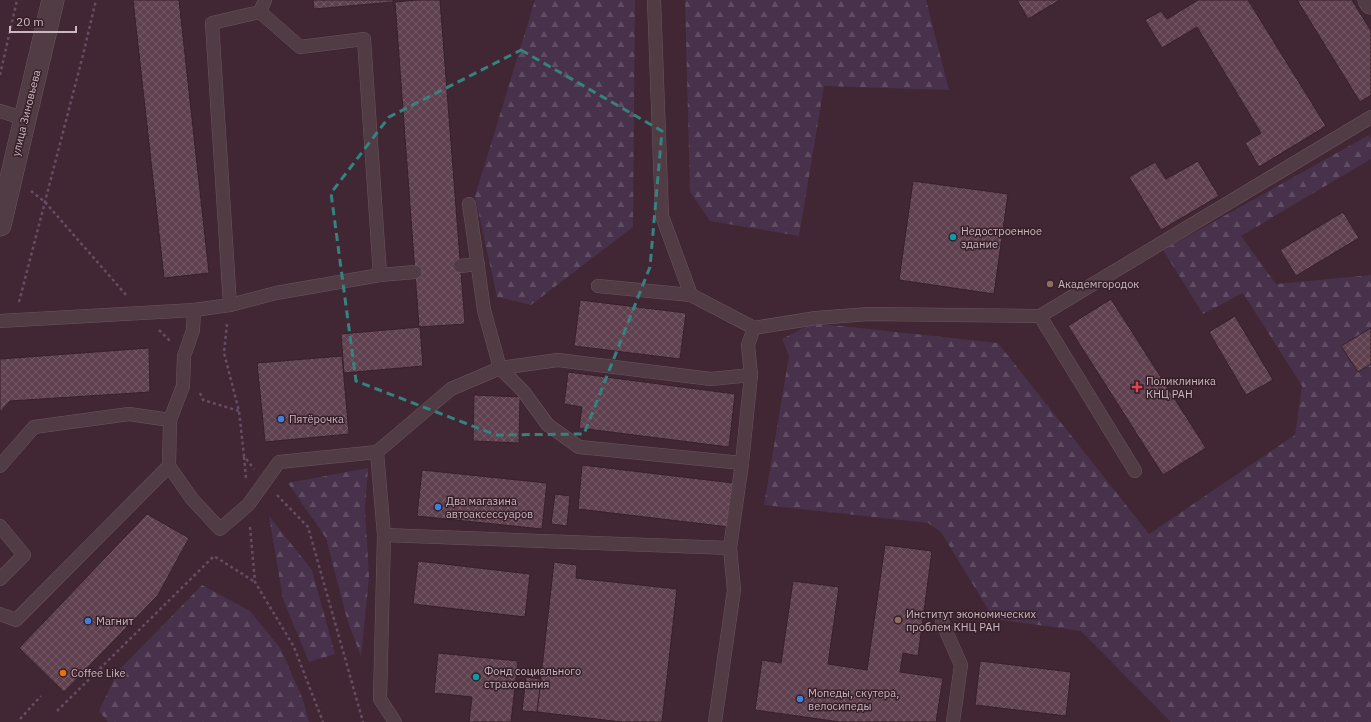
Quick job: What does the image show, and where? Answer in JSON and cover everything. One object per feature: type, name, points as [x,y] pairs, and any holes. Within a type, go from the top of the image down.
[{"type":"street","name":"улица Зиновьева","points":[[0,225],[53,0]]},
{"type":"lane","points":[[654,0],[662,216],[691,295]]},
{"type":"lane","points":[[230,305],[212,23],[262,6],[300,48],[364,39],[380,275]]},
{"type":"lane","points":[[0,111],[25,119]]},
{"type":"lane","points":[[598,286],[691,295],[754,328],[816,318],[869,314],[1040,316],[1371,117]]},
{"type":"lane","points":[[469,204],[484,310],[500,368],[523,391],[548,425],[579,446],[742,463]]},
{"type":"lane","points":[[460,266],[478,264]]},
{"type":"lane","points":[[2,321],[194,310],[230,305],[276,293],[380,275],[415,272]]},
{"type":"lane","points":[[194,310],[192,330],[184,356],[182,386],[170,420],[170,466],[192,499],[220,529],[248,505],[279,462],[377,452],[451,389],[500,368],[558,360],[711,379],[751,375]]},
{"type":"lane","points":[[1040,316],[1135,471]]},
{"type":"lane","points":[[715,722],[734,590],[730,548],[742,463],[751,375],[748,345],[754,328]]},
{"type":"lane","points":[[0,466],[34,427],[129,414],[170,420]]},
{"type":"lane","points":[[377,452],[384,535],[380,699],[395,722]]},
{"type":"lane","points":[[0,614],[16,620],[170,466]]},
{"type":"lane","points":[[0,526],[24,555],[0,579]]},
{"type":"lane","points":[[384,535],[730,548]]},
{"type":"lane","points":[[942,622],[960,665],[953,722]]},
{"type":"path","points":[[0,75],[17,0]]},
{"type":"path","points":[[2,321],[18,305],[96,0]]},
{"type":"path","points":[[31,190],[45,202],[142,312],[184,356]]},
{"type":"path","points":[[230,305],[224,352],[239,411],[255,582],[294,648],[323,722]]},
{"type":"path","points":[[200,392],[203,400],[239,411]]},
{"type":"path","points":[[244,456],[264,482],[308,526],[363,722]]},
{"type":"path","points":[[57,711],[214,556],[255,582]]},
{"type":"path","points":[[20,719],[41,696]]},
{"type":"highlighted area","points":[[521,50],[662,131],[650,267],[584,434],[496,435],[356,381],[331,193],[389,117]]},
{"type":"green space","points":[[535,0],[635,0],[633,227],[531,305],[497,297],[475,196]]},
{"type":"green space","points":[[685,0],[926,0],[949,90],[824,86],[799,236],[710,221],[690,192]]},
{"type":"green space","points":[[1369,135],[1371,138],[1371,159],[1241,236],[1276,284],[1371,275],[1371,722],[1171,722],[1081,631],[994,619],[941,532],[928,523],[764,505],[789,356],[782,339],[813,323],[998,343],[1149,534],[1295,435],[1302,386],[1243,293],[1203,314],[1163,250]]},
{"type":"green space","points":[[368,468],[365,509],[369,577],[361,657],[347,619],[326,538],[288,483]]},
{"type":"green space","points":[[269,516],[312,570],[335,654],[309,662],[283,599]]},
{"type":"green space","points":[[202,585],[250,611],[281,649],[303,700],[309,722],[108,722],[99,711],[118,671]]},
{"type":"building","points":[[133,0],[179,0],[209,273],[164,278]]},
{"type":"building","points":[[313,0],[393,0],[393,2],[314,9]]},
{"type":"building","points":[[440,0],[465,324],[419,327],[395,2]]},
{"type":"building","points":[[1017,0],[1060,0],[1028,19]]},
{"type":"building","points":[[1198,0],[1248,0],[1326,126],[1259,167],[1245,143],[1261,133],[1197,27],[1162,48],[1145,20],[1161,11],[1167,19]]},
{"type":"building","points":[[1297,0],[1352,0],[1371,31],[1371,95],[1360,102]]},
{"type":"building","points":[[1198,161],[1219,196],[1161,230],[1129,177],[1155,162],[1166,179]]},
{"type":"building","name":"Недостроенное здание","points":[[913,181],[1008,194],[994,294],[899,280]]},
{"type":"building","points":[[1343,212],[1359,238],[1296,276],[1280,250]]},
{"type":"building","name":"Поликлиника КНЦ РАН","points":[[1111,299],[1206,448],[1163,475],[1068,326]]},
{"type":"building","points":[[580,300],[686,313],[680,359],[574,346]]},
{"type":"building","points":[[1235,316],[1273,380],[1246,395],[1209,332]]},
{"type":"building","points":[[420,327],[423,366],[344,373],[341,334]]},
{"type":"building","points":[[1371,328],[1371,364],[1358,372],[1341,346]]},
{"type":"building","points":[[149,348],[150,392],[10,401],[0,412],[0,359]]},
{"type":"building","points":[[342,356],[349,434],[265,442],[257,363]]},
{"type":"building","points":[[568,372],[735,394],[729,447],[579,428],[582,407],[564,404]]},
{"type":"building","points":[[474,395],[520,397],[519,443],[473,441]]},
{"type":"building","points":[[582,465],[733,483],[729,527],[578,509]]},
{"type":"building","points":[[422,470],[547,483],[542,529],[417,516]]},
{"type":"building","points":[[555,494],[570,496],[567,526],[551,524]]},
{"type":"building","name":"Магнит","points":[[147,514],[189,538],[158,595],[64,692],[19,648]]},
{"type":"building","name":"Институт экономических проблем КНЦ РАН","points":[[885,545],[932,551],[918,656],[903,653],[900,672],[943,678],[936,722],[840,722],[755,710],[762,660],[781,663],[793,581],[839,587],[828,664],[867,670]]},
{"type":"building","points":[[418,561],[530,574],[525,617],[413,604]]},
{"type":"building","points":[[554,562],[577,565],[576,578],[677,589],[662,722],[622,722],[537,712]]},
{"type":"building","name":"Фонд социального страхования","points":[[438,653],[518,661],[511,722],[469,722],[472,697],[434,693]]},
{"type":"building","points":[[980,661],[1071,672],[1066,716],[975,705]]},
{"type":"building","points":[[526,677],[541,679],[537,712],[522,711]]},
{"type":"place","name":"Недостроенное здание","points":[[953,237]]},
{"type":"place","name":"Академгородок","points":[[1050,284]]},
{"type":"place","name":"Поликлиника КНЦ РАН","points":[[1137,387]]},
{"type":"place","name":"Пятёрочка","points":[[281,419]]},
{"type":"place","name":"Два магазина автоаксессуаров","points":[[438,507]]},
{"type":"place","name":"Институт экономических проблем КНЦ РАН","points":[[898,620]]},
{"type":"place","name":"Магнит","points":[[88,621]]},
{"type":"place","name":"Coffee Like","points":[[63,673]]},
{"type":"place","name":"Фонд социального страхования","points":[[476,677]]},
{"type":"place","name":"Мопеды, скутера, велосипеды","points":[[800,699]]}]
